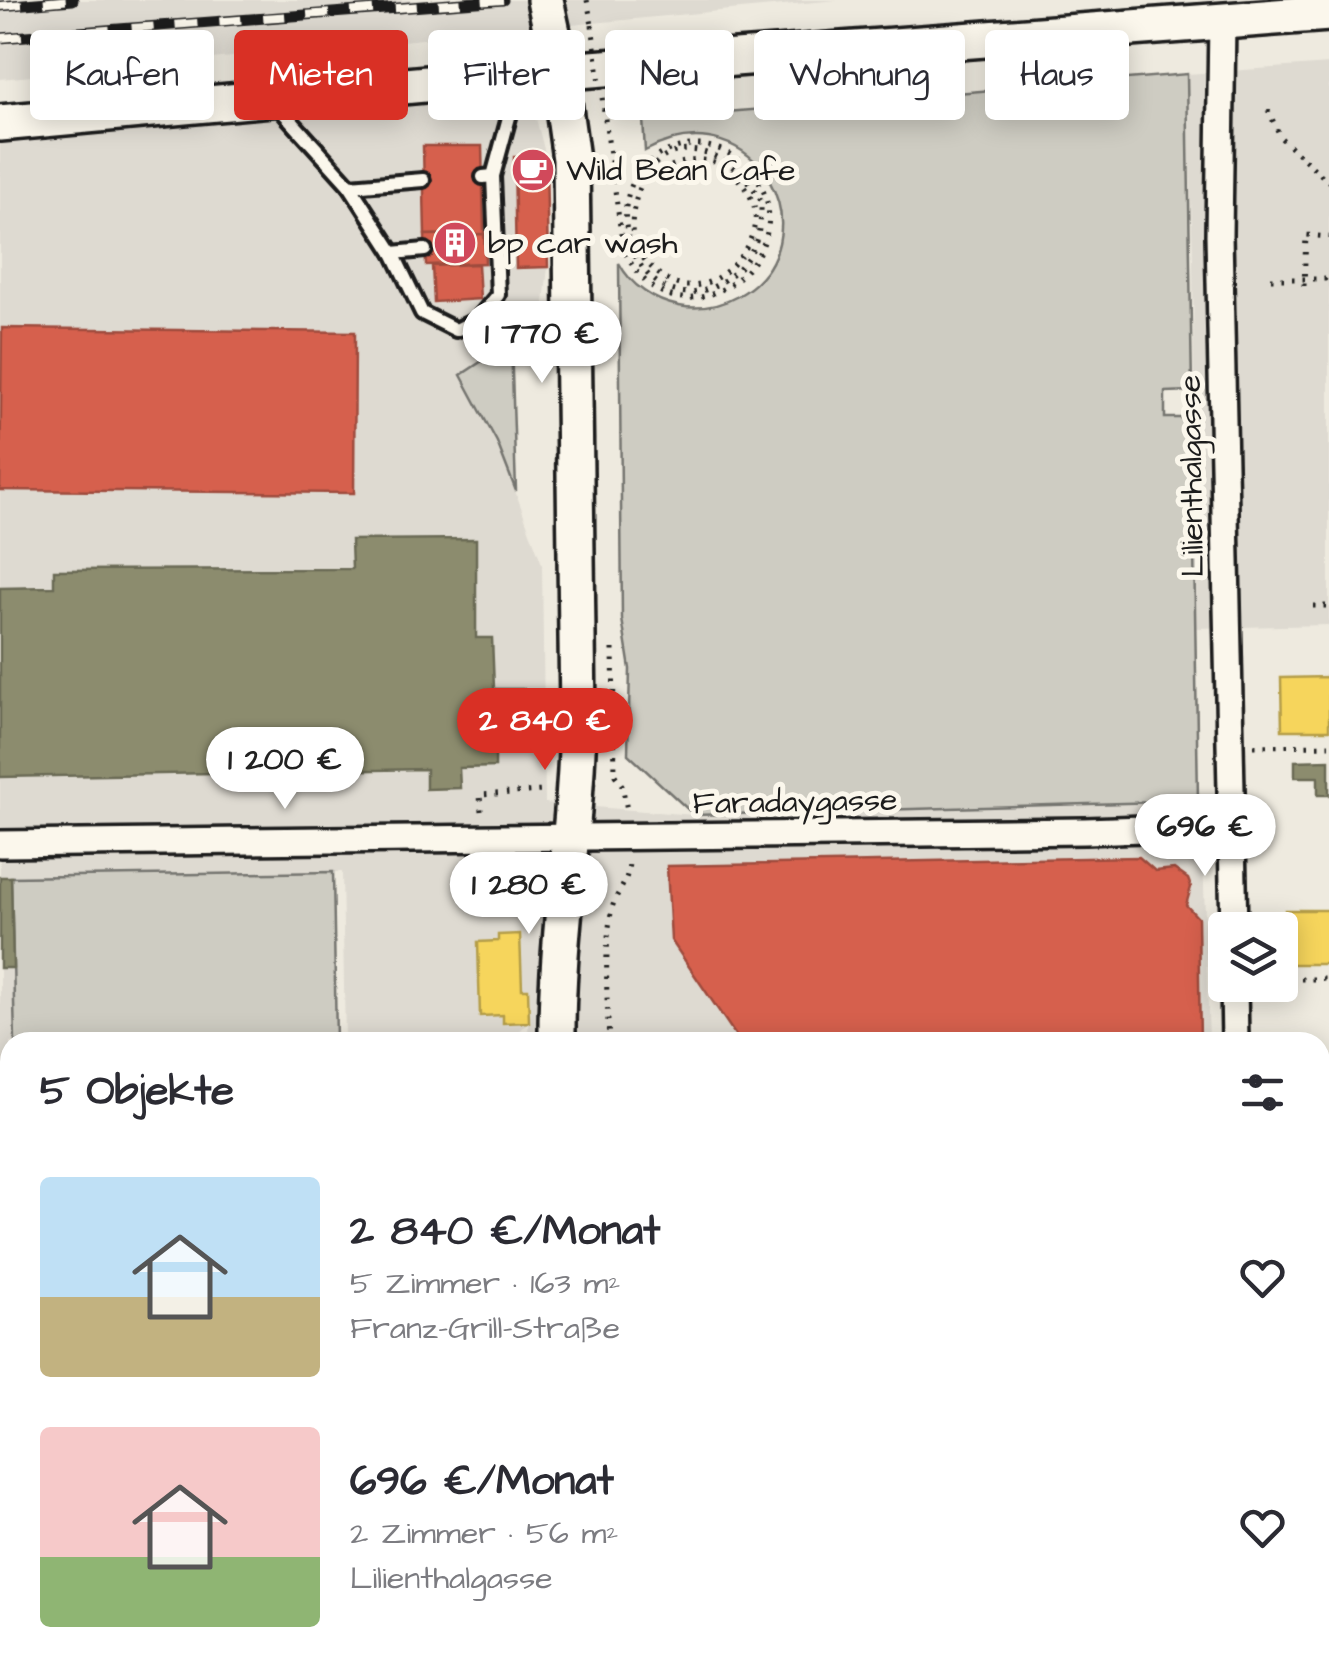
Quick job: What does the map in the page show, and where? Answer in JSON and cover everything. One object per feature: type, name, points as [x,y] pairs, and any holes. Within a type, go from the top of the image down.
[{"type":"main road","points":[[545,0],[571,159],[578,715],[577,789],[564,890],[557,1032]]},
{"type":"main road","points":[[585,69],[1329,13]]},
{"type":"main road","points":[[0,123],[234,101]]},
{"type":"street","name":"Lilienthalgasse","points":[[1222,21],[1219,234],[1234,912]]},
{"type":"street","name":"Faradaygasse","points":[[0,844],[1232,826]]},
{"type":"street","points":[[1234,1002],[1235,1032]]},
{"type":"lane","points":[[290,120],[350,186],[393,253],[422,313],[456,330],[478,319],[498,295],[490,251],[488,176],[506,120]]},
{"type":"lane","points":[[350,186],[424,180]]},
{"type":"lane","points":[[393,253],[425,250]]},
{"type":"path","points":[[587,0],[623,248],[632,267],[652,288],[681,299],[714,295],[750,269],[764,247],[768,200],[760,183],[744,165],[720,149],[698,143],[664,150],[646,163],[635,177],[625,208],[627,241],[638,264],[657,284],[684,293],[712,288],[745,262],[758,242],[761,201],[738,168],[716,154],[698,149],[668,155],[642,179],[633,208],[634,240],[644,260],[663,278],[687,287],[701,285],[726,272],[744,252],[754,230],[756,212],[741,182],[714,160],[690,159],[662,169]]},
{"type":"path","points":[[1268,110],[1281,138],[1329,182]]},
{"type":"path","points":[[1304,283],[1306,235],[1329,237]]},
{"type":"path","points":[[1271,279],[1304,283],[1325,279],[1329,274]]},
{"type":"path","points":[[1313,606],[1329,606]]},
{"type":"path","points":[[609,1032],[608,930],[613,902],[628,881],[629,836],[622,784],[615,774],[613,634]]},
{"type":"path","points":[[1231,746],[1329,746]]},
{"type":"path","points":[[529,933],[524,879],[512,868],[482,864],[480,795],[622,784]]},
{"type":"path","points":[[1298,979],[1329,978]]},
{"type":"shaded area","points":[[0,0],[837,0],[519,30],[428,30],[428,39],[408,40],[408,30],[234,30],[234,57],[214,59],[214,30],[30,30],[30,76],[0,79]]},
{"type":"shaded area","points":[[1329,64],[1329,625],[1195,628],[1193,262],[1187,74]]},
{"type":"shaded area","points":[[1187,74],[1192,391],[1165,392],[1165,418],[1192,418],[1198,801],[694,815],[628,754],[630,669],[622,619],[619,263],[637,285],[661,300],[695,308],[724,302],[738,296],[766,272],[779,243],[780,211],[770,181],[749,157],[721,141],[686,138],[645,151],[643,120],[734,120],[734,111],[754,110],[754,120],[965,120],[965,92],[985,91],[985,120],[1129,120],[1129,79]]},
{"type":"shaded area","points":[[428,101],[428,120],[536,120],[546,157],[548,267],[542,321],[461,375],[497,442],[542,564],[545,803],[694,815],[1198,802],[1209,1032],[528,1032],[528,1023],[519,1032],[345,1032],[342,872],[12,877],[15,1032],[0,1032],[0,107],[30,110],[30,120],[202,124],[242,120],[408,120],[408,103]]},
{"type":"shaded area","points":[[511,342],[516,491],[497,442],[461,375]]},
{"type":"shaded area","points":[[333,872],[336,1032],[15,1032],[11,877]]},
{"type":"building: Wohnen","points":[[1329,677],[1329,730],[1282,730],[1281,678]]},
{"type":"building: Wohnen","points":[[1329,910],[1329,964],[1298,964],[1298,912],[1285,912]]},
{"type":"building: Wohnen","points":[[520,934],[522,989],[528,989],[529,1022],[503,1023],[503,1015],[480,1016],[478,942],[498,941],[498,935]]},
{"type":"building: Handel","points":[[423,146],[482,146],[484,234],[425,235]]},
{"type":"building: Handel","points":[[514,157],[546,157],[548,267],[516,268]]},
{"type":"building: Handel","name":"bp car wash","points":[[484,234],[485,263],[426,265],[425,235]]},
{"type":"building: Handel","name":"bp car wash","points":[[478,264],[480,299],[434,302],[432,266]]},
{"type":"building: Handel","points":[[2,328],[355,332],[354,493],[0,490]]},
{"type":"building: Handel","points":[[1139,857],[1155,871],[1174,869],[1188,879],[1191,887],[1186,905],[1198,918],[1200,1032],[733,1032],[671,940],[667,866]]},
{"type":"building: Industrie","points":[[476,539],[476,638],[492,638],[494,689],[524,689],[532,743],[495,744],[495,767],[459,768],[460,788],[426,789],[426,769],[0,777],[0,588],[54,587],[54,570],[352,569],[351,540]]},
{"type":"building: Industrie","points":[[1329,760],[1329,795],[1318,795],[1318,777],[1295,777],[1295,761]]},
{"type":"building: Industrie","points":[[0,877],[11,877],[13,968],[0,968]]},
{"type":"railway","points":[[0,6],[73,0]]},
{"type":"railway","points":[[0,38],[503,0]]},
{"type":"place","name":"Wild Bean Cafe","points":[[533,170]]},
{"type":"place","name":"bp car wash","points":[[455,243]]}]
